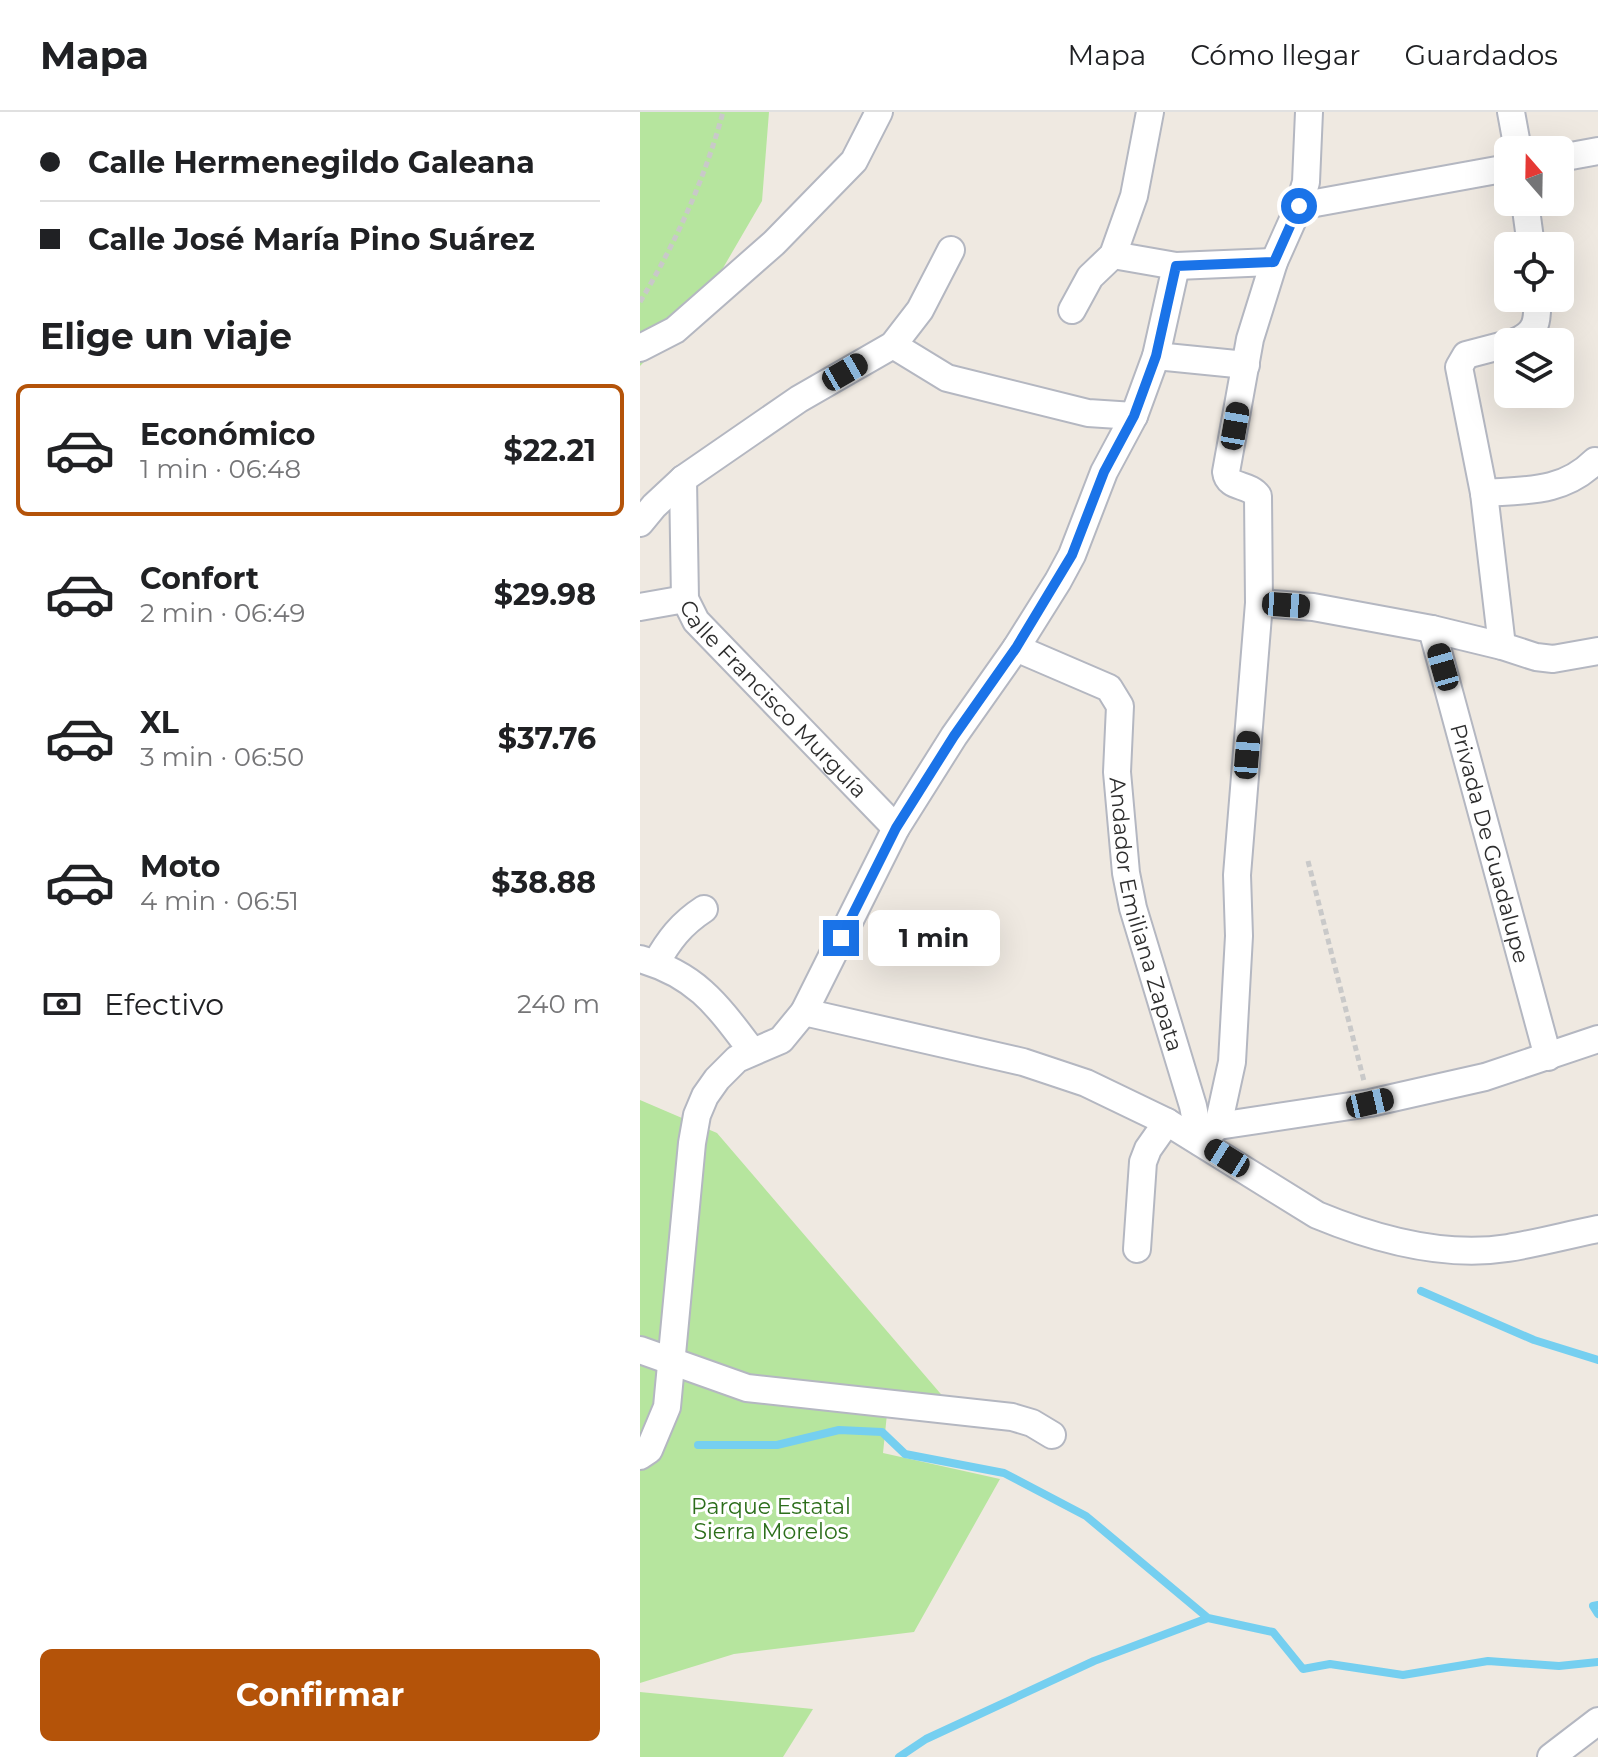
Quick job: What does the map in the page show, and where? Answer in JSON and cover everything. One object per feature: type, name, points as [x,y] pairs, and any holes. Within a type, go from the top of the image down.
[{"type":"street","points":[[640,348],[675,330],[774,243],[854,161],[879,112]]},
{"type":"street","points":[[1072,310],[1090,277],[1113,255],[1134,196],[1150,112]]},
{"type":"street","points":[[1209,1134],[1232,1062],[1239,936],[1237,875],[1259,603],[1258,496],[1251,488],[1231,483],[1226,475],[1250,339],[1274,262],[1299,206],[1306,182],[1309,112]]},
{"type":"street","points":[[1511,112],[1515,136]]},
{"type":"street","points":[[1574,155],[1598,151]]},
{"type":"street","points":[[1299,206],[1494,171]]},
{"type":"street","points":[[645,510],[683,479],[799,399],[893,345],[920,310],[951,250]]},
{"type":"street","points":[[1113,255],[1176,266],[1274,262]]},
{"type":"street","points":[[640,1456],[649,1450],[667,1407],[692,1143],[697,1115],[705,1096],[737,1059],[781,1040],[804,1012],[896,828],[954,736],[1016,648],[1065,568],[1104,472],[1134,416],[1156,356],[1176,266]]},
{"type":"street","points":[[893,345],[947,378],[1076,410],[1134,416]]},
{"type":"street","points":[[1494,348],[1466,355],[1460,362],[1484,493],[1502,646]]},
{"type":"street","points":[[1156,356],[1246,365]]},
{"type":"street","points":[[1484,493],[1535,489],[1563,483],[1580,476],[1595,461]]},
{"type":"street","points":[[683,479],[685,599]]},
{"type":"street","name":"Calle Francisco Murguía","points":[[640,607],[685,599],[696,621],[713,641],[896,828]]},
{"type":"street","points":[[1259,603],[1313,607],[1432,629],[1502,646],[1517,653],[1553,659],[1598,651]]},
{"type":"street","name":"Privada De Guadalupe","points":[[1432,629],[1548,1057]]},
{"type":"street","name":"Andador Emiliana Zapata","points":[[1016,648],[1109,688],[1120,706],[1117,772],[1126,873],[1133,908],[1189,1091],[1209,1134]]},
{"type":"street","points":[[704,909],[685,921],[648,961],[687,978],[706,995],[752,1051]]},
{"type":"street","points":[[804,1012],[1023,1062],[1086,1083],[1167,1122],[1209,1134],[1317,1215],[1342,1225],[1427,1247],[1466,1250],[1505,1248],[1598,1229]]},
{"type":"street","points":[[1209,1134],[1485,1077],[1598,1039]]},
{"type":"street","points":[[1137,1249],[1143,1162],[1148,1149],[1167,1122]]},
{"type":"street","points":[[640,1350],[747,1388],[1012,1417],[1032,1423],[1052,1435]]},
{"type":"street","points":[[1551,1757],[1598,1721]]},
{"type":"path","points":[[640,302],[665,260],[709,162],[723,112]]},
{"type":"path","points":[[1308,861],[1370,1103]]},
{"type":"green space","points":[[640,112],[769,112],[762,201],[705,299],[640,366]]},
{"type":"green space","name":"Parque Estatal Sierra Morelos","points":[[640,1100],[717,1133],[952,1407],[888,1404],[883,1453],[1000,1479],[914,1632],[734,1654],[640,1683]]},
{"type":"green space","points":[[640,1692],[813,1709],[783,1757],[640,1757]]},
{"type":"waterway","points":[[1421,1291],[1534,1340],[1598,1360]]},
{"type":"waterway","points":[[698,1445],[777,1445],[839,1430],[882,1432],[905,1454],[1004,1473],[1086,1516],[1208,1618],[1273,1632],[1303,1669],[1330,1664],[1403,1675],[1488,1661],[1559,1666],[1598,1662]]},
{"type":"waterway","points":[[1598,1605],[1593,1606],[1598,1614]]},
{"type":"waterway","points":[[899,1757],[926,1739],[1094,1661],[1208,1618]]},
{"type":"route","points":[[841,938],[896,828],[954,736],[1016,648],[1072,555],[1104,472],[1134,416],[1156,356],[1176,266],[1274,262],[1299,206]]}]
